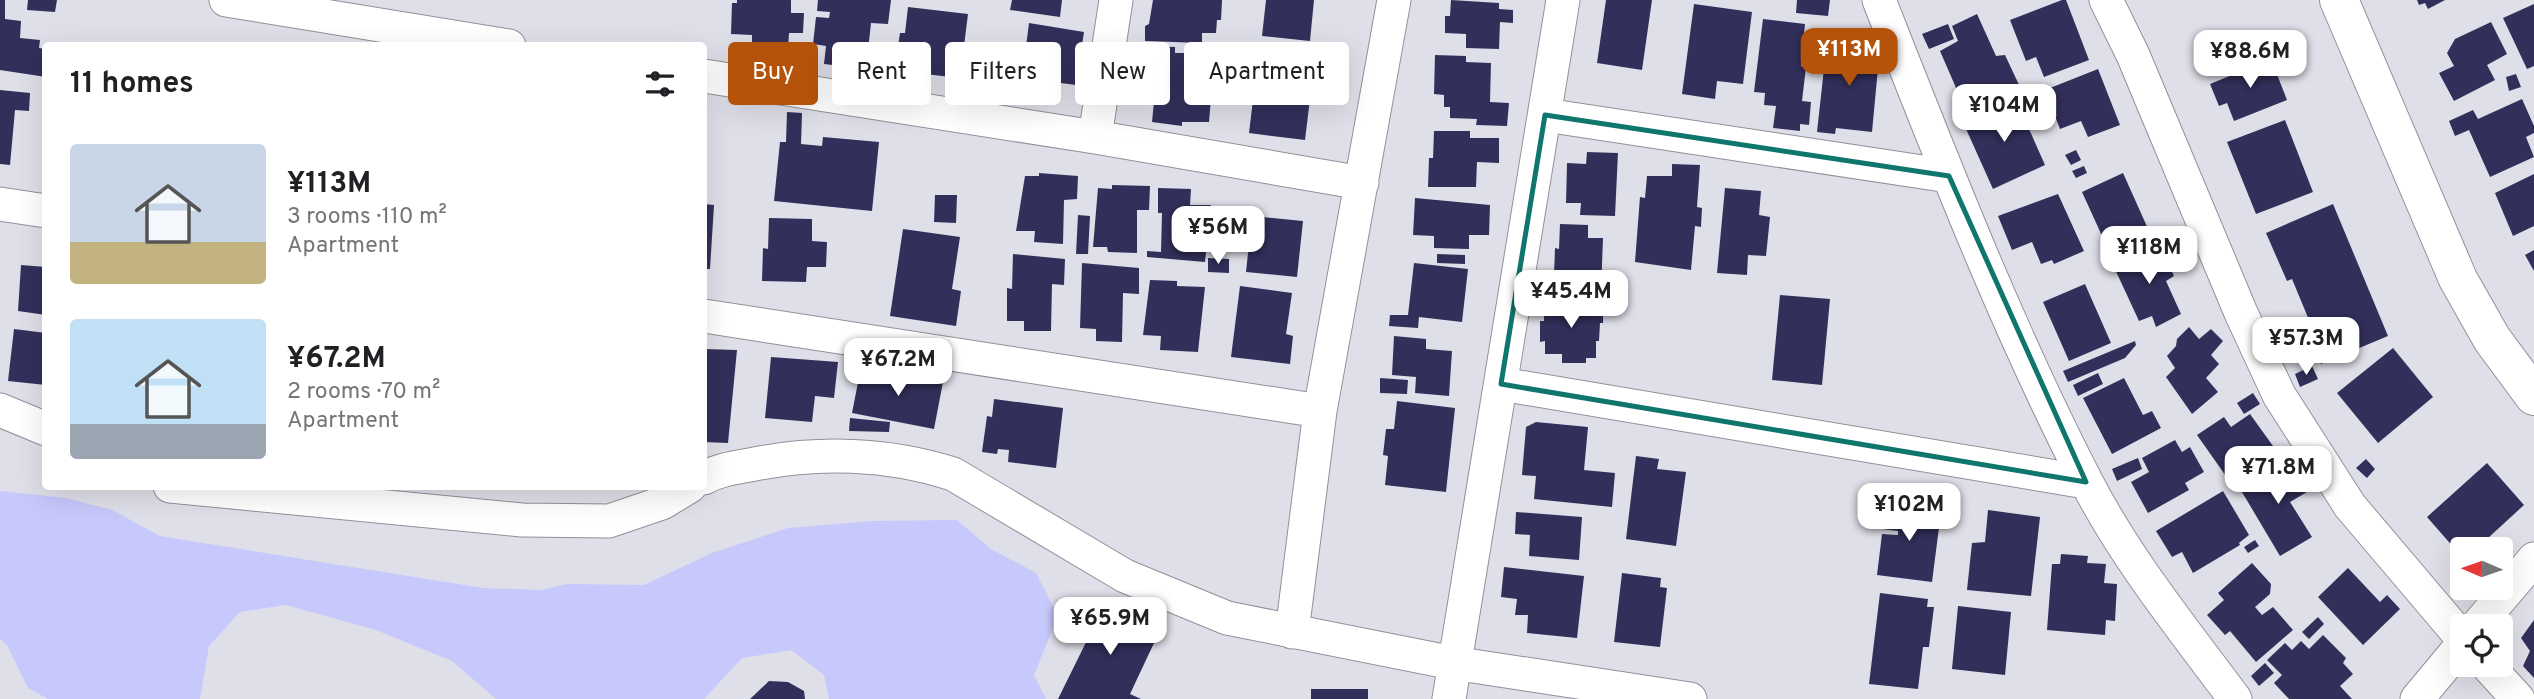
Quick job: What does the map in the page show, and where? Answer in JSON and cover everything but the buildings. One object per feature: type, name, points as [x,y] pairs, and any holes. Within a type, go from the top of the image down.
[{"type":"street","points":[[226,0],[329,21],[480,42]]},
{"type":"street","points":[[1095,137],[1116,0]]},
{"type":"street","points":[[1292,632],[1321,411],[1394,0]]},
{"type":"street","points":[[1449,699],[1563,0]]},
{"type":"street","points":[[1880,0],[1949,176],[2086,482],[2156,592],[2235,699]]},
{"type":"street","points":[[2106,0],[2133,55],[2241,313],[2279,396],[2350,506],[2450,624]]},
{"type":"street","points":[[2339,0],[2458,279],[2492,339],[2534,396]]},
{"type":"street","points":[[707,76],[1095,137],[1362,183]]},
{"type":"street","points":[[1545,116],[1949,176]]},
{"type":"street","points":[[0,204],[42,210]]},
{"type":"street","points":[[707,316],[1321,411]]},
{"type":"street","points":[[1501,384],[2086,482]]},
{"type":"street","points":[[0,410],[42,427]]},
{"type":"street","points":[[707,476],[715,472],[783,458],[869,457],[922,464],[953,474],[1125,576],[1227,618],[1453,663],[1690,699]]},
{"type":"street","points":[[256,491],[522,520],[609,521],[662,503],[683,490]]},
{"type":"street","points":[[2487,614],[2534,558]]},
{"type":"street","points":[[2417,699],[2450,659]]},
{"type":"street","points":[[2498,677],[2518,699]]},
{"type":"highlighted area","points":[[1545,115],[1949,176],[2086,482],[1501,384]]},
{"type":"shaded area","points":[[0,491],[66,498],[112,510],[160,536],[483,588],[541,590],[567,584],[644,585],[712,553],[788,528],[874,521],[957,520],[991,549],[1036,573],[1058,616],[1034,675],[1046,699],[829,699],[824,675],[791,650],[742,658],[704,699],[496,699],[452,661],[376,630],[286,605],[240,612],[209,646],[200,699],[48,699],[28,688],[7,645],[0,639]]}]
